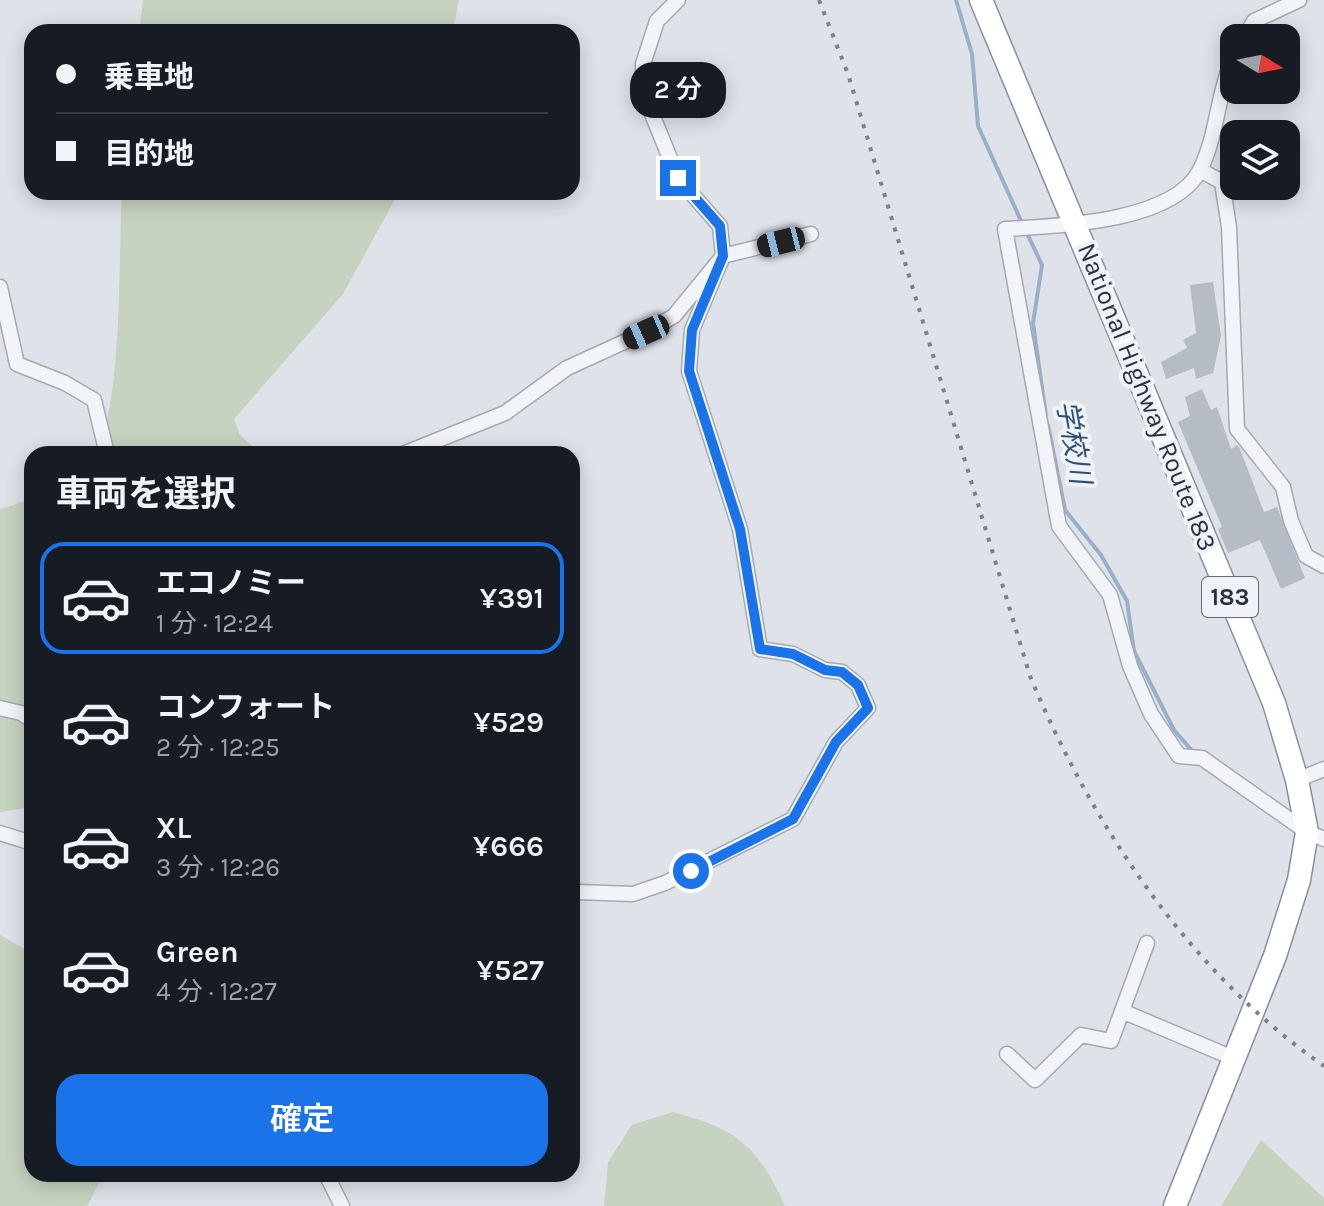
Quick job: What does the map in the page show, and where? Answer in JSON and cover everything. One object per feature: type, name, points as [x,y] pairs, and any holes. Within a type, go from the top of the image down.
[{"type":"highway","name":"National Highway Route 183","points":[[981,0],[1274,703],[1316,836],[1275,956],[1175,1206]]},
{"type":"street","points":[[580,892],[633,894],[665,883],[793,819],[836,742],[868,708],[858,685],[842,672],[825,670],[793,654],[760,649],[740,529],[689,371],[692,330],[723,256],[720,226],[678,178],[655,130],[643,92],[643,64],[657,21],[678,0]]},
{"type":"street","points":[[1252,24],[1299,0]]},
{"type":"street","points":[[1220,89],[1200,170],[1178,191],[1131,216],[1076,225],[1005,229],[1059,526],[1110,595],[1130,666],[1146,702],[1179,756],[1202,758],[1316,836]]},
{"type":"street","points":[[1200,170],[1222,182],[1229,227],[1237,429],[1283,487],[1291,521],[1306,556],[1324,566]]},
{"type":"street","points":[[423,446],[505,413],[567,368],[674,316],[723,256],[811,234]]},
{"type":"street","points":[[0,287],[17,364],[65,383],[94,400],[105,446]]},
{"type":"street","points":[[0,708],[24,715]]},
{"type":"street","points":[[1297,780],[1324,769]]},
{"type":"street","points":[[0,833],[24,840]]},
{"type":"street","points":[[1007,1054],[1035,1080],[1081,1035],[1111,1041],[1147,943]]},
{"type":"street","points":[[1122,1011],[1233,1058]]},
{"type":"street","points":[[330,1182],[342,1206]]},
{"type":"green space","points":[[143,0],[459,0],[454,24],[140,24]]},
{"type":"green space","points":[[122,200],[395,200],[343,294],[234,419],[240,435],[252,446],[99,446],[111,396]]},
{"type":"green space","points":[[24,502],[24,808],[0,812],[0,509]]},
{"type":"green space","points":[[0,935],[24,948],[24,1182],[100,1182],[87,1206],[0,1206]]},
{"type":"green space","points":[[672,1112],[713,1125],[742,1142],[765,1168],[785,1206],[604,1206],[608,1162],[632,1125]]},
{"type":"green space","points":[[1261,1140],[1324,1198],[1324,1206],[1221,1206]]},
{"type":"building","points":[[1213,282],[1221,336],[1213,373],[1196,379],[1194,368],[1166,379],[1161,362],[1187,348],[1183,340],[1196,333],[1190,285]]},
{"type":"building","points":[[1202,389],[1211,410],[1217,407],[1231,449],[1237,445],[1240,449],[1264,512],[1277,507],[1305,578],[1281,589],[1260,540],[1228,553],[1218,529],[1222,527],[1178,422],[1190,416],[1185,397]]},
{"type":"waterway","name":"学校川","points":[[956,0],[972,54],[978,126],[1022,223]]},
{"type":"waterway","name":"学校川","points":[[1026,231],[1042,265],[1033,323],[1046,416]]},
{"type":"waterway","name":"学校川","points":[[1048,425],[1065,510],[1101,555],[1127,601],[1134,651],[1174,730],[1194,753]]},
{"type":"waterway","name":"学校川","points":[[1207,769],[1239,792]]},
{"type":"railway","points":[[819,0],[848,74],[1030,676],[1055,732],[1115,840],[1188,941],[1275,1028],[1324,1066]]},
{"type":"route","points":[[678,178],[720,226],[723,256],[692,330],[689,371],[740,529],[755,602],[760,649],[793,654],[825,670],[842,672],[858,685],[868,708],[836,742],[793,819],[691,871]]}]
